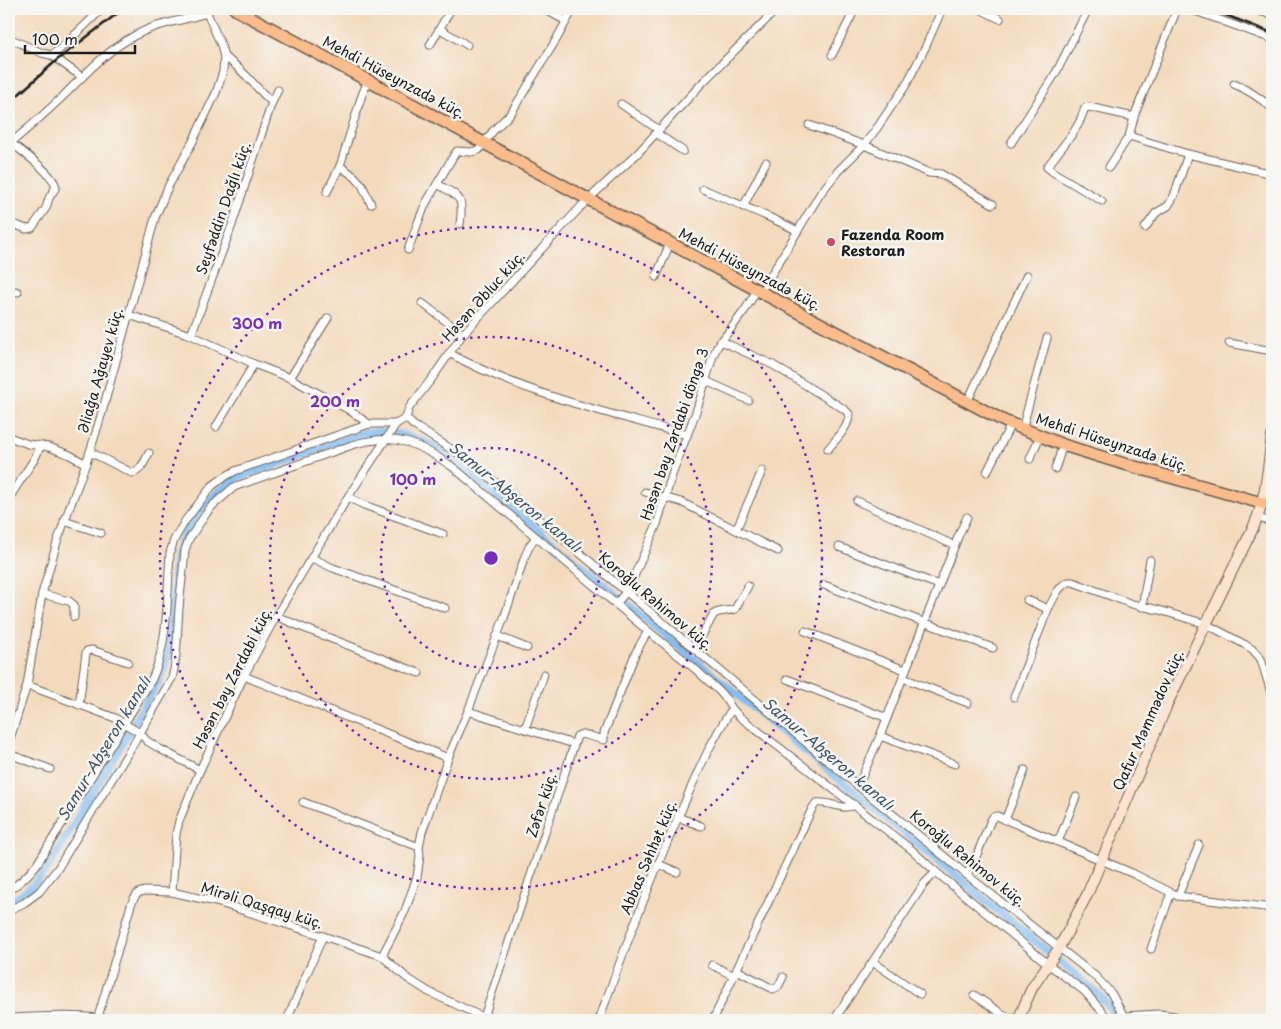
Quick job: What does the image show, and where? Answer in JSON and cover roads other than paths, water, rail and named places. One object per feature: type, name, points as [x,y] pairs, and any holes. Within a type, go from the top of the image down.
[{"type":"main road","name":"Mehdi Hüseynzadə küç.","points":[[235,9],[368,80],[487,139]]},
{"type":"main road","name":"Mehdi Hüseynzadə küç.","points":[[251,9],[1010,424],[1063,445],[1121,463],[1267,502]]},
{"type":"main road","name":"Mehdi Hüseynzadə küç.","points":[[591,196],[670,243],[1024,422],[1066,438],[1267,502]]},
{"type":"street","points":[[51,56],[60,50],[102,9]]},
{"type":"street","points":[[430,45],[451,9]]},
{"type":"street","points":[[544,9],[566,21]]},
{"type":"street","points":[[408,250],[426,203],[454,155],[457,151],[471,152],[480,150],[487,139],[512,113],[572,9]]},
{"type":"street","points":[[760,9],[770,16]]},
{"type":"street","name":"Həsən Əbluc küç.","points":[[406,418],[409,408],[463,334],[591,196],[637,154],[704,81],[776,9]]},
{"type":"street","points":[[832,55],[855,9]]},
{"type":"street","name":"Həsən bəy Zərdabi döngə 3","points":[[616,604],[632,581],[657,524],[713,356],[721,341],[761,288],[820,194],[838,171],[864,145],[906,85],[942,9]]},
{"type":"street","points":[[980,9],[1000,19]]},
{"type":"street","points":[[1011,143],[1057,71],[1088,9]]},
{"type":"street","points":[[1109,167],[1129,136],[1134,117],[1177,9]]},
{"type":"street","points":[[1190,9],[1272,40]]},
{"type":"street","points":[[1252,9],[1272,15]]},
{"type":"street","points":[[9,228],[16,225],[26,229],[32,228],[46,208],[49,198],[56,187],[55,182],[34,161],[10,144],[45,114],[107,54],[134,36],[164,24],[208,11]]},
{"type":"street","name":"Əliağa Ağayev küç.","points":[[9,742],[27,685],[42,594],[64,521],[90,452],[155,218],[168,187],[216,93],[223,72],[224,57],[221,44],[208,11]]},
{"type":"street","points":[[440,29],[467,45]]},
{"type":"street","points":[[9,38],[42,54],[51,56],[82,77]]},
{"type":"street","points":[[224,57],[236,65],[264,96],[272,102]]},
{"type":"street","points":[[326,192],[340,166],[368,80]]},
{"type":"street","points":[[1234,84],[1249,90],[1272,108]]},
{"type":"street","name":"Seyfəddin Dağlı küç.","points":[[191,335],[231,228],[272,102],[278,90]]},
{"type":"street","points":[[621,104],[683,150]]},
{"type":"street","points":[[1102,201],[1047,167],[1079,123],[1085,108],[1089,107],[1134,117]]},
{"type":"street","points":[[810,124],[864,145],[929,174],[941,174],[993,204]]},
{"type":"street","points":[[1129,136],[1188,154],[1272,174]]},
{"type":"street","points":[[1145,228],[1156,213],[1168,206],[1174,196],[1188,154]]},
{"type":"street","points":[[743,207],[766,162]]},
{"type":"street","points":[[340,166],[362,185],[371,204]]},
{"type":"street","points":[[437,184],[456,194],[460,199],[462,211],[460,224]]},
{"type":"street","points":[[703,189],[798,231]]},
{"type":"street","points":[[656,277],[670,243]]},
{"type":"street","points":[[970,396],[1027,275]]},
{"type":"street","points":[[9,288],[18,292]]},
{"type":"street","points":[[422,303],[463,334]]},
{"type":"street","points":[[129,315],[191,335],[254,364],[290,378],[349,410],[369,424]]},
{"type":"street","points":[[290,378],[328,318]]},
{"type":"street","points":[[1024,422],[1047,338]]},
{"type":"street","points":[[721,341],[773,365],[844,408],[849,414],[849,420],[828,449]]},
{"type":"street","points":[[1229,343],[1272,351]]},
{"type":"street","points":[[449,353],[476,367],[532,390],[687,435]]},
{"type":"street","points":[[216,427],[254,364]]},
{"type":"street","points":[[706,381],[748,400]]},
{"type":"street","points":[[9,890],[30,874],[126,724],[152,679],[164,640],[170,553],[174,540],[202,497],[212,486],[235,471],[369,424],[396,424],[406,418]]},
{"type":"street","name":"Koroğlu Rəhimov küç.","points":[[406,418],[413,425],[470,461],[858,786],[1103,984],[1111,993],[1125,1018]]},
{"type":"street","name":"Həsən bəy Zərdabi küç.","points":[[172,892],[176,834],[179,821],[200,770],[244,676],[276,616],[348,497],[396,424]]},
{"type":"street","points":[[987,472],[1010,424]]},
{"type":"street","points":[[1030,459],[1040,436]]},
{"type":"street","name":"Qafur Məmmədov küç.","points":[[1048,964],[1059,948],[1087,896],[1169,700],[1267,502],[1272,436]]},
{"type":"street","points":[[9,437],[28,444],[60,450],[86,464]]},
{"type":"street","name":"Koroğlu Rəhimov küç.","points":[[9,910],[32,898],[47,883],[58,868],[163,695],[173,673],[178,649],[178,624],[185,550],[189,539],[210,508],[234,487],[366,441],[399,440],[426,449],[454,468],[694,668],[719,690],[740,717],[912,850],[1048,964],[1084,991],[1109,1020]]},
{"type":"street","points":[[9,498],[35,458],[41,445]]},
{"type":"street","points":[[1055,469],[1063,445]]},
{"type":"street","points":[[90,452],[132,472],[138,470],[149,453]]},
{"type":"street","points":[[736,530],[762,471]]},
{"type":"street","points":[[645,492],[681,502],[778,550]]},
{"type":"street","points":[[348,497],[364,505],[443,534]]},
{"type":"street","points":[[857,501],[950,543]]},
{"type":"street","points":[[858,786],[880,736],[967,517]]},
{"type":"street","points":[[1258,518],[1272,522]]},
{"type":"street","points":[[64,521],[101,533]]},
{"type":"street","points":[[382,956],[405,911],[417,877],[420,856],[418,847],[448,758],[497,636],[530,545],[536,537]]},
{"type":"street","points":[[839,547],[939,585]]},
{"type":"street","points":[[312,558],[334,568],[445,608]]},
{"type":"street","points":[[1142,607],[1150,560]]},
{"type":"street","points":[[1014,697],[1048,609],[1057,592],[1068,582],[1073,582],[1142,607],[1206,624],[1244,644],[1261,659],[1272,696]]},
{"type":"street","points":[[824,585],[993,648]]},
{"type":"street","points":[[693,648],[714,614],[735,609],[748,586]]},
{"type":"street","points":[[42,594],[69,600],[74,605],[74,617]]},
{"type":"street","points":[[1028,600],[1048,609]]},
{"type":"street","points":[[276,616],[419,673]]},
{"type":"street","points":[[468,710],[574,744],[576,736],[582,734],[604,740],[604,733],[636,652],[648,631]]},
{"type":"street","points":[[805,631],[968,702]]},
{"type":"street","points":[[497,636],[527,648]]},
{"type":"street","points":[[79,704],[88,651],[92,650],[128,662]]},
{"type":"street","points":[[525,729],[544,674]]},
{"type":"street","points":[[244,676],[448,758]]},
{"type":"street","points":[[787,680],[887,718]]},
{"type":"street","points":[[27,685],[103,713],[126,724],[160,749],[200,770]]},
{"type":"street","name":"Abbas Səhhət küç.","points":[[599,1020],[634,923],[678,817],[710,747],[732,709]]},
{"type":"street","points":[[880,736],[955,764]]},
{"type":"street","name":"Zəfər küç.","points":[[485,1020],[574,744]]},
{"type":"street","points":[[9,754],[50,769]]},
{"type":"street","points":[[1005,820],[1025,770]]},
{"type":"street","points":[[1058,842],[1076,797]]},
{"type":"street","points":[[303,802],[418,847]]},
{"type":"street","points":[[713,1020],[812,809],[816,803],[823,802],[842,807],[855,805]]},
{"type":"street","points":[[967,875],[993,817],[997,816],[1134,874],[1178,896],[1272,908]]},
{"type":"street","points":[[678,817],[702,826]]},
{"type":"street","points":[[1178,896],[1199,845]]},
{"type":"street","points":[[658,864],[677,872]]},
{"type":"street","points":[[834,1020],[924,884],[936,872]]},
{"type":"street","name":"Mirəli Qaşqay küç.","points":[[98,1017],[134,898],[138,893],[144,891],[172,892],[220,903],[382,956],[407,978],[429,992],[485,1020]]},
{"type":"street","points":[[1151,949],[1171,893]]},
{"type":"street","points":[[287,1020],[323,936]]},
{"type":"street","points":[[873,962],[920,994]]},
{"type":"street","points":[[974,994],[1002,1014],[1017,1020],[1032,988],[1048,964]]},
{"type":"street","points":[[712,965],[773,989],[778,987],[783,977]]},
{"type":"street","points":[[1125,1018],[1160,1014],[1175,1016]]},
{"type":"street","points":[[9,1018],[82,1016],[114,1020]]},
{"type":"waterway","name":"Samur-Abşeron kanalı","points":[[9,902],[29,889],[53,859],[164,672],[167,660],[176,556],[185,532],[200,510],[219,492],[240,477],[361,434],[378,432],[403,435],[435,447],[452,459],[1094,990],[1108,1005],[1118,1020]]},
{"type":"railway","points":[[9,103],[57,60],[123,9]]},
{"type":"railway","points":[[1210,9],[1272,33]]},
{"type":"place","name":"Fazenda Room Restoran","points":[[831,242]]}]
